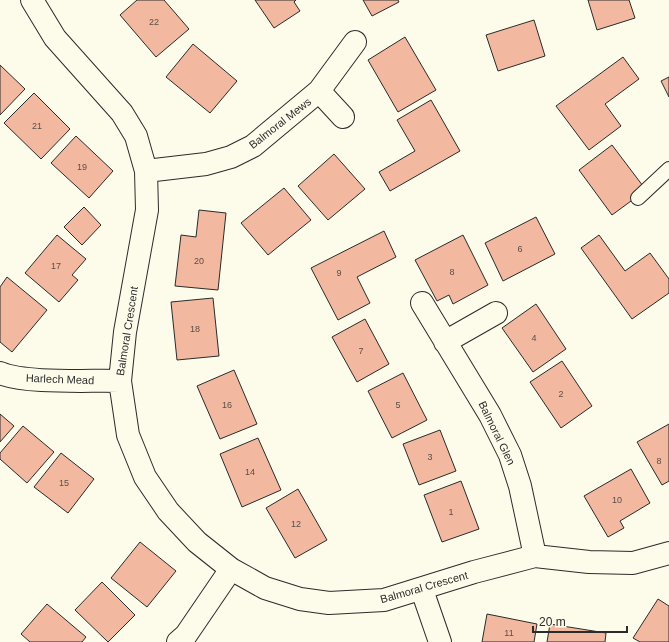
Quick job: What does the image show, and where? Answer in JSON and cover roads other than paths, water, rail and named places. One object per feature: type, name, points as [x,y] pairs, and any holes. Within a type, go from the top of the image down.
[{"type":"street","name":"Balmoral Crescent","points":[[32,0],[55,38],[122,113],[136,136],[146,171],[147,210],[125,332],[120,381],[128,435],[145,477],[168,511],[197,542],[231,569],[265,588],[300,599],[329,603],[384,600],[422,590],[474,572],[535,556],[589,562],[632,563],[669,553]]},
{"type":"street","name":"Balmoral Mews","points":[[146,171],[206,164],[231,158],[253,146],[320,91],[355,42]]},
{"type":"street","name":"Balmoral Mews","points":[[320,91],[343,117]]},
{"type":"street","name":"Balmoral Glen","points":[[422,303],[490,415],[510,456],[520,486],[535,556]]},
{"type":"street","points":[[445,342],[496,313]]},
{"type":"street","name":"Harlech Mead","points":[[0,373],[8,376],[36,379],[120,381]]},
{"type":"street","points":[[178,642],[186,635],[231,569]]},
{"type":"street","points":[[422,590],[440,642]]},
{"type":"lane","points":[[638,198],[669,169]]}]
